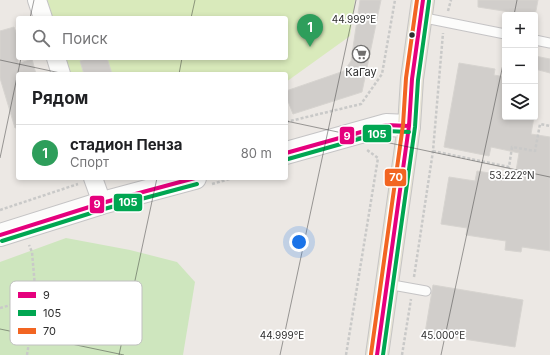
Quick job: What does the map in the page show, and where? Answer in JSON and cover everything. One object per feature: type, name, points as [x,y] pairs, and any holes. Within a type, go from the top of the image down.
[{"type":"main road","points":[[377,355],[409,126],[412,79],[421,9]]},
{"type":"main road","points":[[288,152],[386,125],[409,126]]},
{"type":"main road","points":[[0,234],[102,203],[188,180]]},
{"type":"street","points":[[37,0],[42,16]]},
{"type":"street","points":[[56,60],[60,72]]},
{"type":"street","points":[[93,180],[102,203]]},
{"type":"lane","points":[[421,9],[444,23],[502,33]]},
{"type":"lane","points":[[538,41],[550,43]]},
{"type":"lane","points":[[387,284],[426,291]]},
{"type":"path","points":[[288,122],[361,104],[382,74],[396,0]]},
{"type":"path","points":[[402,355],[433,151],[444,23],[451,0]]},
{"type":"path","points":[[433,151],[508,167],[512,147],[535,151],[540,124],[550,126]]},
{"type":"path","points":[[346,355],[378,158],[362,146]]},
{"type":"path","points":[[0,210],[90,180]]},
{"type":"path","points":[[28,241],[32,252],[35,281]]},
{"type":"path","points":[[0,308],[10,305]]},
{"type":"path","points":[[27,355],[29,345]]},
{"type":"green space","points":[[43,0],[355,0],[350,36],[288,81],[288,72],[65,72],[62,60],[288,60],[288,16],[47,16]]},
{"type":"green space","points":[[66,238],[130,250],[177,262],[195,282],[183,355],[0,355],[0,262]]},
{"type":"building","name":"КаГау","points":[[360,0],[381,0],[362,92],[293,114],[288,101],[288,90],[344,71],[351,61]]},
{"type":"building","points":[[478,0],[538,0],[536,12],[510,12],[478,7]]},
{"type":"building","points":[[14,27],[16,32],[16,60],[18,60],[18,64],[32,60],[35,72],[16,72],[15,128],[0,78],[0,31]]},
{"type":"building","points":[[538,57],[550,59],[550,73],[538,70]]},
{"type":"building","points":[[108,60],[111,72],[83,72],[80,61]]},
{"type":"building","points":[[459,63],[495,69],[494,75],[502,76],[502,120],[533,120],[531,134],[550,137],[550,251],[522,247],[521,252],[505,250],[506,241],[466,235],[467,228],[441,224],[449,177],[475,181],[477,171],[515,177],[519,153],[491,147],[489,156],[444,147]]},
{"type":"building","points":[[433,285],[523,300],[515,347],[425,333]]},
{"type":"transit line","name":"70","points":[[371,354],[403,125],[406,78],[417,0]]},
{"type":"transit line","name":"9","points":[[377,355],[409,126],[412,79],[423,0]]},
{"type":"transit line","name":"105","points":[[383,355],[415,127],[418,80],[429,1]]},
{"type":"transit line","name":"9","points":[[288,152],[386,125],[409,126]]},
{"type":"transit line","name":"105","points":[[288,159],[387,131],[409,132]]},
{"type":"transit line","name":"9","points":[[0,235],[102,203],[188,180]]},
{"type":"transit line","name":"105","points":[[2,241],[104,209],[197,184]]},
{"type":"place","name":"стадион Пенза","points":[[310,47]]},
{"type":"place","name":"КаГау","points":[[361,54]]}]
